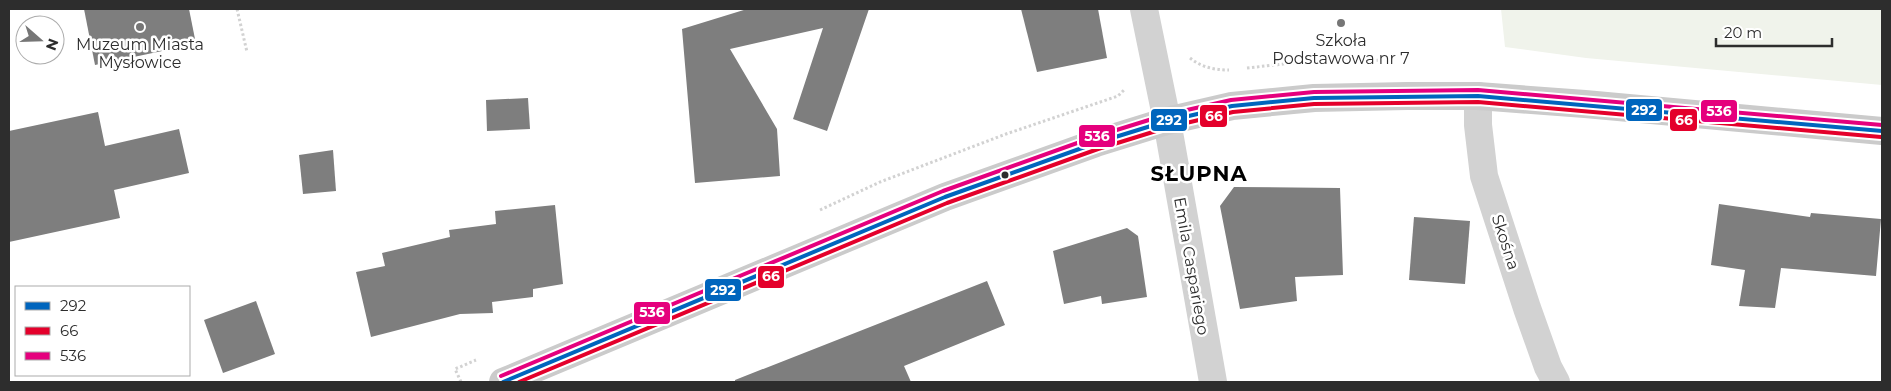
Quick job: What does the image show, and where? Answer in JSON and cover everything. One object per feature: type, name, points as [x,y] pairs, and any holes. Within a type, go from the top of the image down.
[{"type":"main road","points":[[504,382],[945,197],[1096,142],[1167,121],[1232,106],[1314,98],[1478,96],[1594,104],[1882,131]]},
{"type":"street","name":"Emila Caspariego","points":[[1144,9],[1167,121],[1213,382]]},
{"type":"street","name":"Skośna","points":[[1478,96],[1478,125],[1484,176],[1527,308],[1548,367],[1556,382]]},
{"type":"path","points":[[238,9],[247,52]]},
{"type":"path","points":[[458,376],[461,382]]},
{"type":"shaded area","points":[[1501,9],[1882,9],[1882,85],[1586,58],[1505,47]]},
{"type":"building","name":"Muzeum Miasta Mysłowice","points":[[84,9],[189,9],[196,44],[95,65]]},
{"type":"building","points":[[747,9],[869,9],[827,131],[793,119],[823,28],[730,49],[777,129],[780,176],[695,183],[682,29]]},
{"type":"building","points":[[1021,9],[1098,9],[1107,58],[1037,72]]},
{"type":"building","points":[[528,98],[530,129],[487,131],[486,100]]},
{"type":"building","points":[[98,112],[105,146],[179,129],[189,173],[114,190],[120,218],[9,242],[9,131]]},
{"type":"building","points":[[333,150],[336,191],[303,194],[299,155]]},
{"type":"building","points":[[1234,187],[1340,188],[1343,275],[1295,277],[1297,301],[1240,309],[1220,206]]},
{"type":"building","points":[[1719,204],[1810,217],[1811,213],[1881,219],[1876,276],[1781,268],[1775,308],[1739,306],[1745,270],[1711,265]]},
{"type":"building","points":[[555,205],[563,284],[533,289],[533,297],[492,302],[493,313],[460,314],[371,337],[356,272],[385,266],[382,253],[450,237],[449,230],[496,224],[495,211]]},
{"type":"building","points":[[1414,217],[1470,221],[1465,284],[1409,280]]},
{"type":"building","points":[[1127,228],[1138,236],[1147,297],[1102,304],[1101,296],[1064,304],[1053,251]]},
{"type":"building","points":[[987,281],[1005,325],[904,366],[911,382],[735,382],[735,380]]},
{"type":"building","points":[[256,301],[275,354],[223,373],[204,320]]},
{"type":"transit line","name":"536","points":[[501,376],[943,191],[1094,137],[1165,115],[1231,100],[1314,92],[1478,90],[1882,125]]},
{"type":"transit line","name":"292","points":[[503,382],[945,197],[1096,143],[1167,121],[1232,106],[1314,98],[1478,96],[1882,131]]},
{"type":"transit line","name":"66","points":[[519,382],[947,203],[1098,149],[1169,127],[1233,112],[1314,104],[1478,102],[1881,137]]},
{"type":"place","name":"Szkoła Podstawowa nr 7","points":[[1341,23]]},
{"type":"place","name":"Muzeum Miasta Mysłowice","points":[[140,27]]},
{"type":"district","name":"SŁUPNA","points":[[1199,174]]}]
